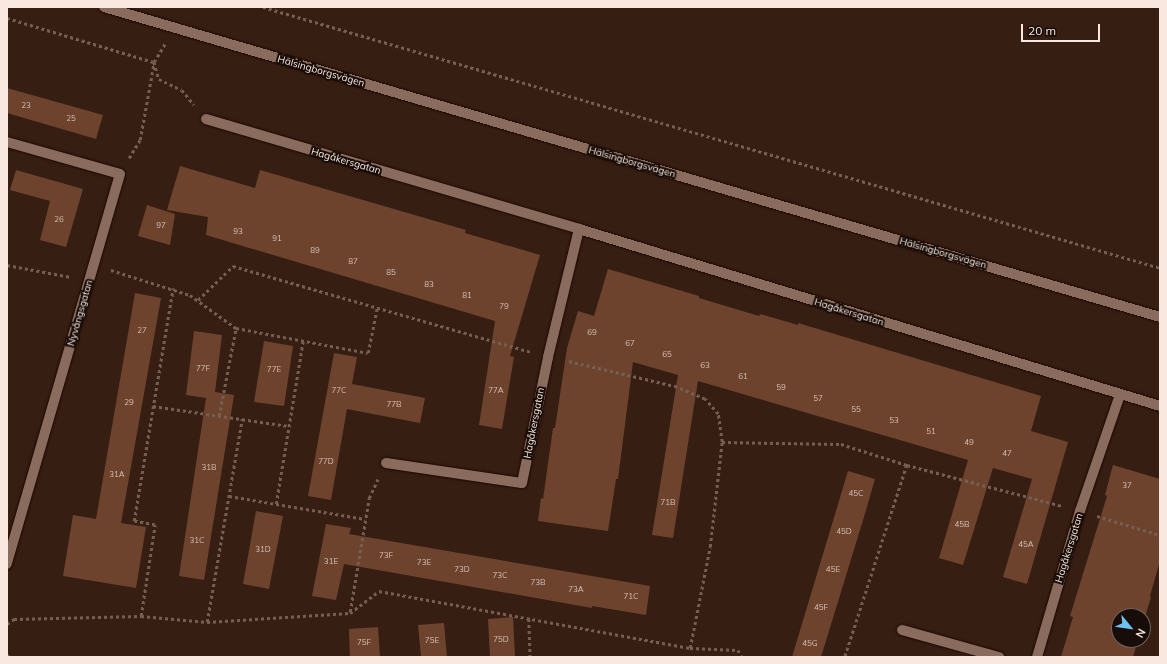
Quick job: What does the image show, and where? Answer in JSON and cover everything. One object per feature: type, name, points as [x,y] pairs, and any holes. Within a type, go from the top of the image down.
[{"type":"street","name":"Hälsingborgsvägen","points":[[104,7],[1160,317]]},
{"type":"street","name":"Hagåkersgatan","points":[[206,119],[579,229],[1160,406]]},
{"type":"street","points":[[7,142],[120,174]]},
{"type":"street","name":"Nyvångsgatan","points":[[7,564],[120,174]]},
{"type":"street","name":"Hagåkersgatan","points":[[386,463],[522,483],[548,356],[579,229]]},
{"type":"street","name":"Hagåkersgatan","points":[[1037,657],[1080,511],[1120,395]]},
{"type":"street","points":[[902,630],[999,657]]},
{"type":"path","points":[[263,7],[1160,268]]},
{"type":"path","points":[[7,18],[154,62]]},
{"type":"path","points":[[120,174],[140,140],[154,62],[166,44]]},
{"type":"path","points":[[154,62],[159,79],[182,90],[206,119]]},
{"type":"path","points":[[7,265],[69,276],[88,282]]},
{"type":"path","points":[[94,265],[173,288],[198,300],[236,328],[368,353],[377,308]]},
{"type":"path","points":[[198,300],[233,266],[548,356],[676,387],[705,399],[718,414],[722,442],[710,547],[690,648]]},
{"type":"path","points":[[141,616],[155,525],[134,521],[173,288]]},
{"type":"path","points":[[219,416],[236,328]]},
{"type":"path","points":[[276,504],[303,341]]},
{"type":"path","points":[[153,406],[289,426]]},
{"type":"path","points":[[207,622],[242,419]]},
{"type":"path","points":[[722,442],[841,444],[907,465],[1080,511],[1160,535]]},
{"type":"path","points":[[350,613],[369,498],[386,463]]},
{"type":"path","points":[[845,657],[907,465]]},
{"type":"path","points":[[229,496],[365,520]]},
{"type":"path","points":[[7,624],[14,619],[141,616],[207,622],[350,613],[379,592],[690,648],[738,650],[742,657]]},
{"type":"path","points":[[529,619],[530,657]]},
{"type":"building","points":[[7,88],[103,115],[96,139],[7,113]]},
{"type":"building","points":[[180,166],[255,188],[260,170],[466,230],[465,233],[540,255],[510,356],[514,357],[502,429],[479,425],[495,321],[206,235],[208,217],[167,210]]},
{"type":"building","points":[[16,170],[83,189],[66,247],[40,240],[50,201],[10,190]]},
{"type":"building","points":[[147,205],[175,214],[170,245],[138,236]]},
{"type":"building","points":[[608,269],[699,296],[699,298],[759,316],[760,314],[798,325],[798,323],[1041,396],[1031,431],[1068,442],[1027,584],[1003,577],[1032,479],[993,468],[963,565],[939,558],[968,460],[698,381],[673,538],[652,535],[678,375],[633,362],[618,479],[616,479],[608,531],[538,521],[541,498],[543,499],[553,428],[555,428],[567,348],[578,311],[594,316]]},
{"type":"building","points":[[135,293],[161,298],[121,523],[146,527],[136,588],[63,576],[73,515],[96,519]]},
{"type":"building","points":[[194,331],[222,335],[215,392],[234,395],[204,580],[179,576],[206,398],[186,395]]},
{"type":"building","points":[[264,341],[293,346],[284,406],[254,402]]},
{"type":"building","points":[[334,353],[357,357],[352,384],[425,398],[420,423],[347,409],[331,500],[308,496]]},
{"type":"building","points":[[1113,465],[1160,479],[1160,561],[1150,596],[1151,597],[1148,608],[1111,608],[1111,648],[1136,648],[1133,657],[1061,657],[1073,617],[1070,616],[1107,496],[1105,495]]},
{"type":"building","points":[[848,471],[875,479],[864,517],[821,657],[792,657]]},
{"type":"building","points":[[256,511],[283,516],[269,589],[243,584]]},
{"type":"building","points":[[326,524],[351,528],[349,534],[650,586],[646,615],[592,606],[592,608],[344,564],[336,600],[312,596]]},
{"type":"building","points":[[513,617],[515,657],[490,657],[488,619]]},
{"type":"building","points":[[444,623],[447,657],[421,657],[418,625]]},
{"type":"building","points":[[378,627],[380,657],[350,657],[349,629]]}]
